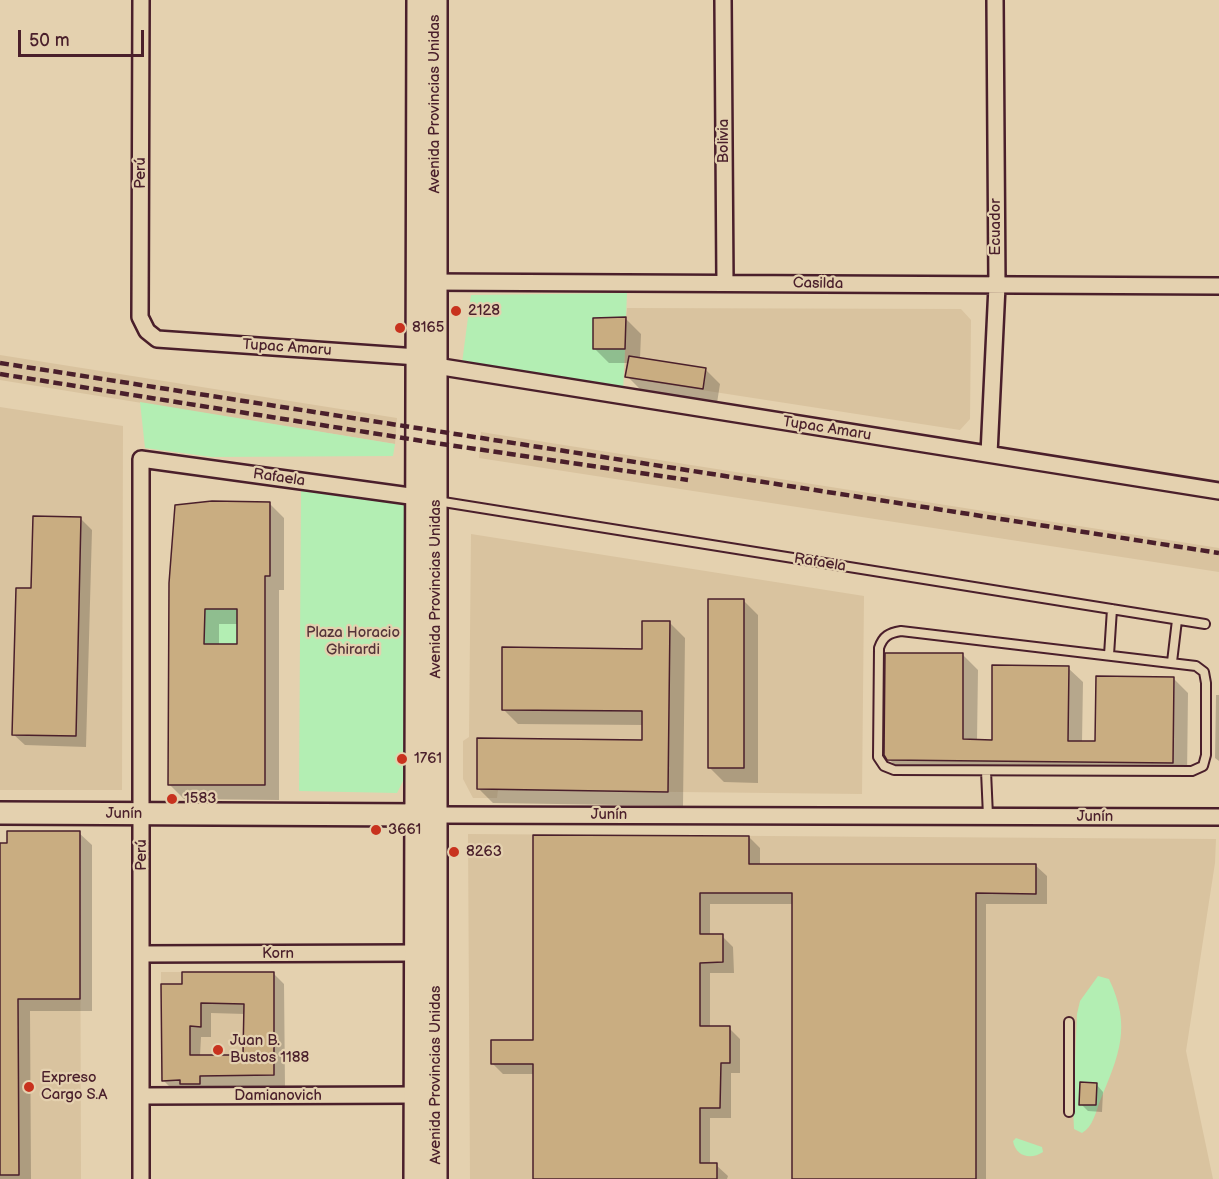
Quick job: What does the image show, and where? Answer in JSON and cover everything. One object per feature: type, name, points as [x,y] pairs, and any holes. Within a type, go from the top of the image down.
[{"type":"main road","name":"Avenida Provincias Unidas","points":[[418,0],[427,282]]},
{"type":"main road","name":"Avenida Provincias Unidas","points":[[435,0],[427,282],[426,815],[436,1179]]},
{"type":"main road","name":"Junín","points":[[0,813],[426,815]]},
{"type":"main road","name":"Avenida Provincias Unidas","points":[[415,1179],[416,953],[426,815]]},
{"type":"street","name":"Perú","points":[[141,0],[140,317],[147,331],[157,339]]},
{"type":"street","name":"Bolivia","points":[[723,0],[725,283]]},
{"type":"street","name":"Ecuador","points":[[989,454],[997,286],[995,0]]},
{"type":"street","name":"Casilda","points":[[427,282],[1219,286]]},
{"type":"street","name":"Tupac Amaru","points":[[157,339],[427,362],[1219,491]]},
{"type":"street","name":"Perú","points":[[141,459],[141,1179]]},
{"type":"street","name":"Rafaela","points":[[141,459],[426,499]]},
{"type":"street","name":"Junín","points":[[426,815],[1219,817]]},
{"type":"street","name":"Korn","points":[[141,954],[416,953]]},
{"type":"street","name":"Damianovich","points":[[141,1096],[415,1095]]},
{"type":"lane","name":"Rafaela","points":[[426,499],[1205,624]]},
{"type":"lane","points":[[1109,655],[1112,609]]},
{"type":"lane","points":[[1172,662],[1177,620]]},
{"type":"lane","points":[[900,631],[1109,655],[1196,666],[1204,672],[1206,745],[1203,766],[1192,771],[894,770],[884,766],[878,757],[879,648],[882,640],[889,633],[900,631]]},
{"type":"lane","points":[[986,771],[988,816]]},
{"type":"lane","points":[[1069,1022],[1069,1112]]},
{"type":"shaded area","points":[[627,308],[961,309],[971,320],[970,419],[960,430],[624,378],[625,349],[593,349],[593,318],[626,317]]},
{"type":"shaded area","points":[[0,355],[397,418],[395,444],[0,380]]},
{"type":"shaded area","points":[[0,407],[123,426],[122,790],[0,790]]},
{"type":"shaded area","points":[[481,432],[1219,548],[1219,572],[479,458]]},
{"type":"shaded area","points":[[471,534],[864,596],[862,794],[498,790],[497,798],[473,798],[463,779],[463,741],[469,737]]},
{"type":"shaded area","points":[[7,831],[80,831],[81,1179],[0,1179],[0,843],[7,843]]},
{"type":"shaded area","points":[[468,834],[1216,839],[1215,863],[1186,1051],[1213,1179],[470,1179]]},
{"type":"shaded area","name":"Juan B. Bustos 1188","points":[[161,972],[274,972],[274,1075],[200,1076],[200,1084],[161,1081]]},
{"type":"green space","points":[[627,293],[626,317],[593,318],[593,349],[625,349],[623,392],[462,363],[471,295]]},
{"type":"green space","points":[[140,402],[395,444],[393,456],[212,457],[145,448]]},
{"type":"green space","name":"Plaza Horacio Ghirardi","points":[[301,491],[407,505],[405,777],[397,793],[299,791]]},
{"type":"green space","points":[[205,609],[237,609],[237,644],[204,644]]},
{"type":"green space","points":[[1098,976],[1109,979],[1116,996],[1120,1012],[1120,1041],[1113,1069],[1094,1118],[1082,1133],[1074,1129],[1073,1108],[1077,1014],[1080,1001]]},
{"type":"green space","points":[[1016,1138],[1042,1147],[1043,1152],[1034,1156],[1021,1154],[1017,1151],[1013,1141]]},
{"type":"building","points":[[626,317],[625,349],[593,349],[593,318]]},
{"type":"building","points":[[629,356],[706,368],[703,389],[625,377]]},
{"type":"building","points":[[212,501],[270,502],[270,576],[265,576],[265,785],[168,785],[169,583],[175,505]],"holes":[[[205,609],[237,609],[237,644],[204,644]]]},
{"type":"building","points":[[33,516],[81,517],[76,736],[12,735],[16,588],[31,588]]},
{"type":"building","points":[[708,599],[744,599],[744,768],[708,768]]},
{"type":"building","points":[[642,621],[670,621],[668,792],[477,789],[477,738],[642,740],[642,711],[502,710],[502,647],[642,649]]},
{"type":"building","points":[[885,653],[963,653],[963,739],[992,740],[992,665],[1069,666],[1068,741],[1095,741],[1096,676],[1174,677],[1173,763],[887,760],[884,755]]},
{"type":"building","points":[[7,831],[80,831],[80,999],[18,999],[19,1175],[0,1175],[0,843],[7,843]]},
{"type":"building","points":[[533,835],[749,836],[749,864],[1036,864],[1036,894],[976,893],[976,1179],[792,1179],[792,893],[700,893],[700,934],[723,934],[723,962],[700,963],[700,1026],[730,1026],[730,1063],[721,1063],[720,1108],[700,1108],[700,1163],[717,1163],[717,1179],[533,1179],[533,1064],[491,1064],[491,1040],[533,1040]]},
{"type":"building","name":"Juan B. Bustos 1188","points":[[182,972],[274,972],[274,1075],[200,1076],[200,1084],[180,1084],[180,1080],[162,1081],[161,984],[182,984]],"holes":[[[201,1003],[244,1004],[243,1055],[190,1055],[190,1026],[201,1027]]]},
{"type":"building","points":[[1080,1082],[1097,1083],[1096,1105],[1079,1105]]},
{"type":"railway","points":[[0,363],[1219,553]]},
{"type":"railway","points":[[0,374],[435,443],[688,480]]},
{"type":"place","name":"2128","points":[[456,311]]},
{"type":"place","name":"8165","points":[[400,328]]},
{"type":"place","name":"1761","points":[[402,759]]},
{"type":"place","name":"1583","points":[[172,799]]},
{"type":"place","name":"3661","points":[[376,830]]},
{"type":"place","name":"8263","points":[[454,852]]},
{"type":"place","name":"Juan B. Bustos 1188","points":[[218,1050]]},
{"type":"place","name":"Expreso Cargo S.A","points":[[29,1087]]}]
